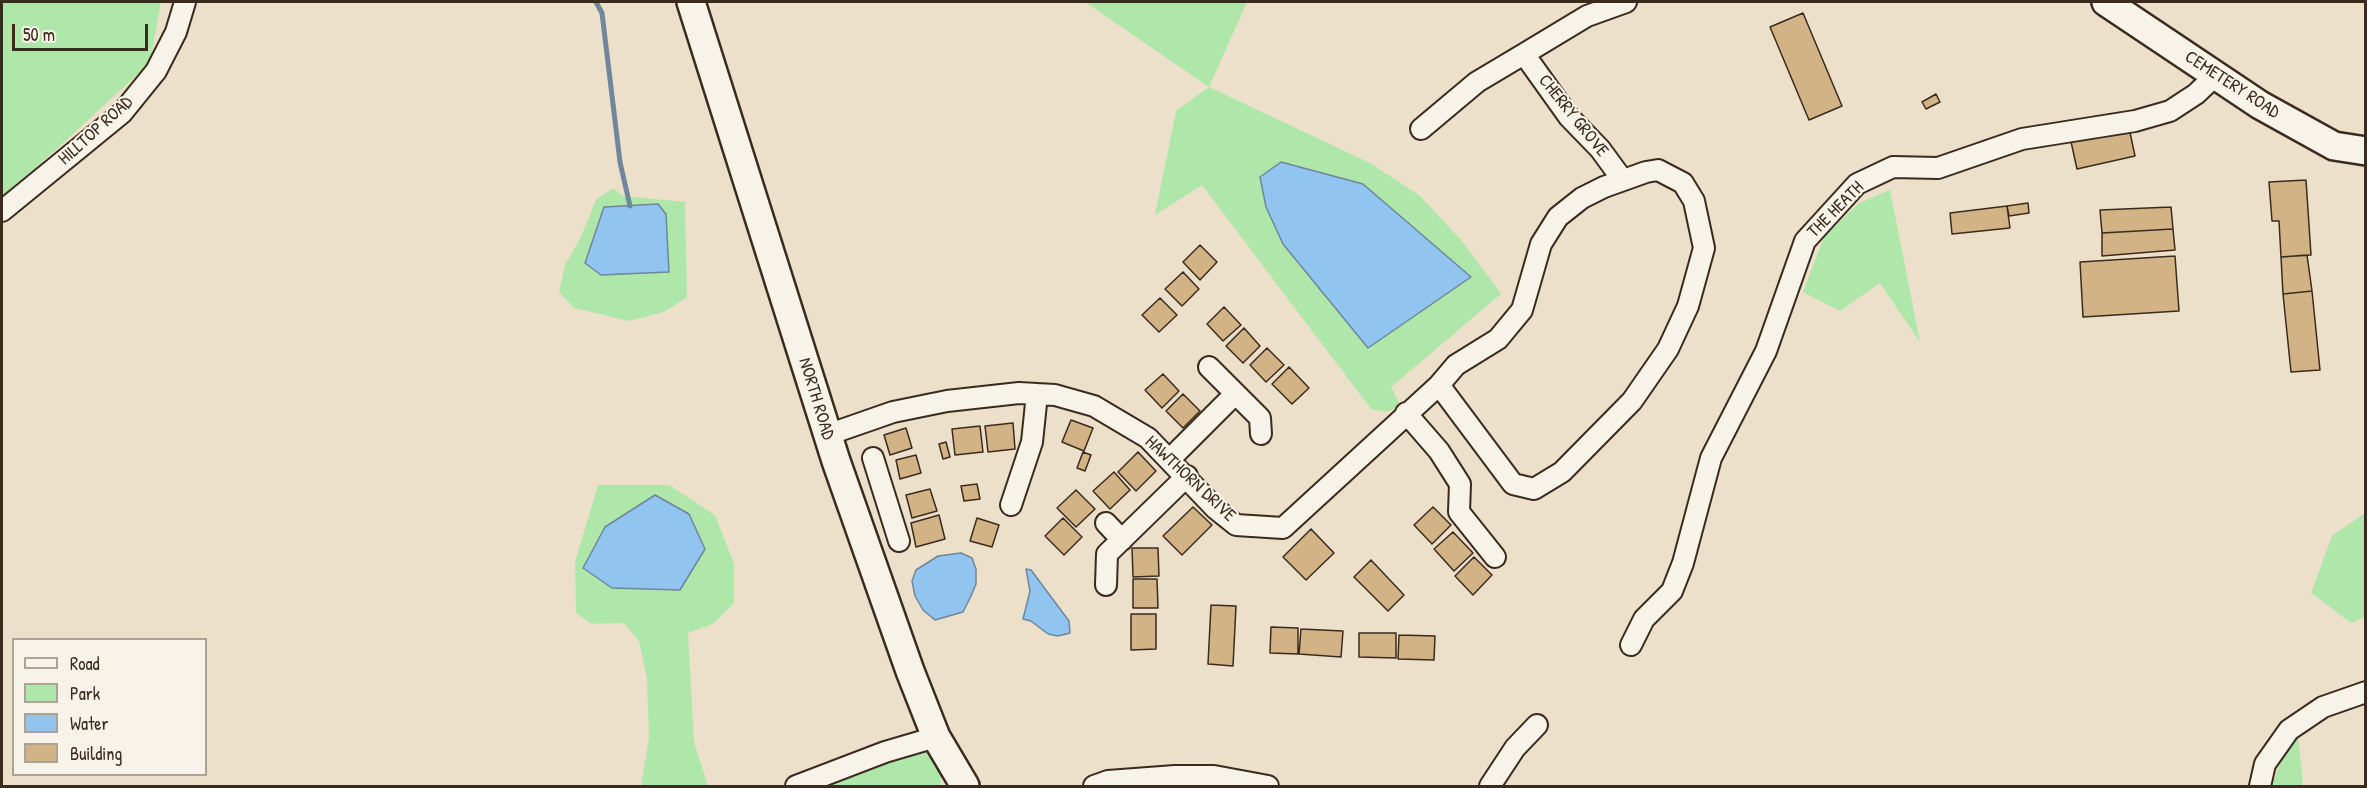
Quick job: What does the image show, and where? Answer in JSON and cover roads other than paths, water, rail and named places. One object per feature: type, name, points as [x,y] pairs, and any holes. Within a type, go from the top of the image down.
[{"type":"street","name":"HILLTOP ROAD","points":[[2,211],[122,113],[156,71],[176,32],[185,2]]},
{"type":"street","name":"NORTH ROAD","points":[[691,2],[827,435],[856,520],[936,737],[965,786]]},
{"type":"street","points":[[1421,129],[1477,82],[1587,16],[1626,2]]},
{"type":"street","name":"CEMETERY ROAD","points":[[2106,2],[2260,105],[2334,146],[2366,151]]},
{"type":"street","name":"CHERRY GROVE","points":[[1524,54],[1569,117],[1600,149],[1622,179]]},
{"type":"street","name":"THE HEATH","points":[[1631,645],[1644,619],[1672,591],[1683,562],[1711,458],[1766,351],[1805,241],[1857,184],[1893,167],[1938,168],[2022,140],[2135,121],[2170,111],[2196,94],[2216,75]]},
{"type":"street","name":"HAWTHORN DRIVE","points":[[827,435],[893,412],[947,400],[1019,393],[1055,395],[1094,406],[1148,438],[1187,476],[1216,509],[1236,525],[1283,528],[1406,412],[1439,385],[1456,365],[1498,339],[1522,310],[1541,244],[1558,217],[1582,198],[1622,179],[1658,170],[1683,183],[1694,201],[1704,248],[1697,281],[1683,317],[1668,349],[1632,401],[1562,472],[1534,489],[1512,484],[1439,385]]},
{"type":"street","points":[[1209,367],[1260,418],[1261,434]]},
{"type":"street","points":[[1011,504],[1032,442],[1037,394]]},
{"type":"street","points":[[1170,459],[1235,394]]},
{"type":"street","points":[[1406,412],[1439,451],[1460,484],[1459,512],[1495,556]]},
{"type":"street","points":[[873,458],[899,541]]},
{"type":"street","points":[[1106,585],[1107,554],[1187,476]]},
{"type":"street","points":[[856,520],[889,509]]},
{"type":"street","points":[[1106,523],[1122,540]]},
{"type":"street","points":[[2260,786],[2265,764],[2289,730],[2323,707],[2366,692]]},
{"type":"street","points":[[1491,786],[1515,748],[1538,725]]},
{"type":"street","points":[[796,786],[885,752],[936,737]]},
{"type":"street","points":[[1094,786],[1108,781],[1174,776],[1214,776],[1268,786]]},
{"type":"water","points":[[1281,162],[1363,184],[1471,277],[1368,348],[1283,244],[1266,207],[1260,177]]},
{"type":"water","points":[[658,204],[666,214],[669,272],[601,275],[585,263],[604,207]]},
{"type":"water","points":[[655,495],[689,514],[705,549],[680,590],[612,588],[583,568],[605,527]]},
{"type":"water","points":[[961,553],[972,558],[976,569],[976,584],[963,612],[935,620],[923,610],[915,596],[912,581],[916,570],[938,556]]},
{"type":"water","points":[[1026,569],[1031,570],[1069,621],[1070,633],[1058,636],[1048,634],[1031,621],[1023,619],[1030,591]]},
{"type":"waterway","points":[[596,2],[602,13],[620,162],[630,206]]}]
